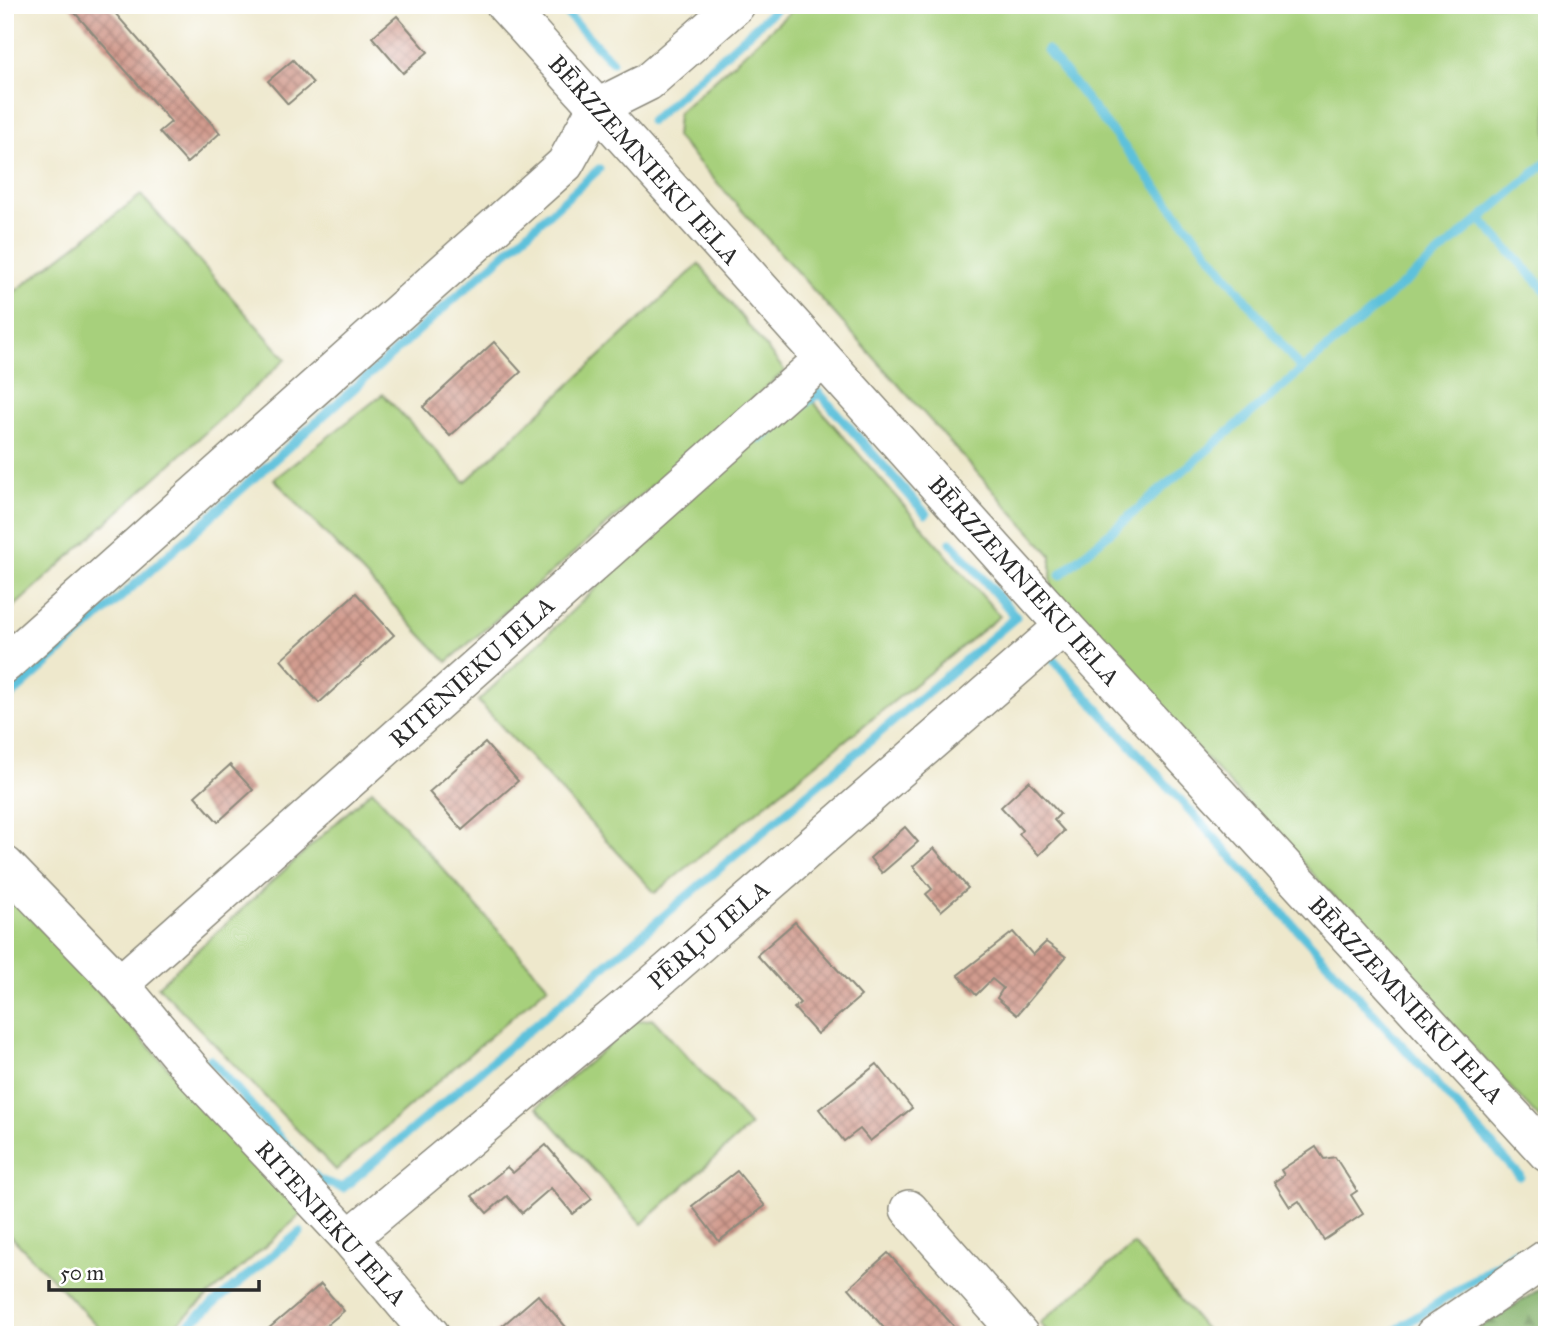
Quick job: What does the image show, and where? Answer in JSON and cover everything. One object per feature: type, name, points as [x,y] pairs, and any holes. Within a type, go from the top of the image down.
[{"type":"street","name":"BĒRZZEMNIEKU IELA","points":[[505,5],[1064,626],[1547,1153]]},
{"type":"street","points":[[5,664],[565,164],[596,108],[648,82],[736,5]]},
{"type":"street","name":"RITENIEKU IELA","points":[[120,984],[823,359]]},
{"type":"street","name":"PĒRĻU IELA","points":[[349,1238],[651,986],[1064,626]]},
{"type":"street","name":"RITENIEKU IELA","points":[[5,864],[120,984],[194,1073],[349,1238],[431,1335]]},
{"type":"street","points":[[909,1209],[1020,1335]]},
{"type":"street","points":[[1434,1335],[1547,1258]]},
{"type":"green space","points":[[798,5],[1547,5],[1547,1127],[1051,591],[1051,555],[676,137],[678,113]]},
{"type":"green space","points":[[141,195],[286,359],[5,615],[5,299]]},
{"type":"green space","points":[[699,264],[785,371],[447,662],[274,479],[383,394],[465,482]]},
{"type":"green space","points":[[803,390],[1000,616],[655,893],[478,701]]},
{"type":"green space","points":[[372,790],[548,986],[336,1170],[158,986]]},
{"type":"green space","points":[[5,889],[302,1214],[164,1335],[106,1335],[5,1230]]},
{"type":"green space","points":[[653,1019],[750,1126],[642,1224],[537,1107],[636,1021]]},
{"type":"green space","points":[[1134,1244],[1210,1335],[1050,1335],[1040,1323]]},
{"type":"green space","points":[[1547,1284],[1547,1335],[1469,1335]]},
{"type":"building","points":[[68,5],[108,5],[220,133],[187,163],[159,132],[171,122]]},
{"type":"building","points":[[397,16],[428,52],[403,73],[372,37]]},
{"type":"building","points":[[293,60],[313,83],[288,104],[268,81]]},
{"type":"building","points":[[494,342],[521,372],[450,436],[423,407]]},
{"type":"building","points":[[356,593],[394,635],[319,703],[281,660]]},
{"type":"building","points":[[485,743],[518,781],[462,830],[429,792]]},
{"type":"building","points":[[230,765],[253,790],[218,822],[195,796]]},
{"type":"building","points":[[1029,781],[1060,814],[1054,820],[1064,831],[1039,855],[1019,834],[1022,830],[1001,807]]},
{"type":"building","points":[[905,827],[918,842],[882,873],[870,858]]},
{"type":"building","points":[[934,848],[968,888],[941,911],[926,894],[932,889],[913,866]]},
{"type":"building","points":[[795,922],[861,996],[817,1034],[794,1008],[800,1003],[757,955]]},
{"type":"building","points":[[1013,932],[1033,955],[1046,942],[1066,957],[1017,1015],[997,998],[1003,988],[992,979],[976,995],[958,975]]},
{"type":"building","points":[[877,1064],[912,1108],[870,1141],[860,1129],[844,1141],[819,1109]]},
{"type":"building","points":[[546,1145],[592,1199],[573,1214],[551,1188],[522,1213],[507,1196],[487,1213],[472,1196],[507,1167],[513,1173]]},
{"type":"building","points":[[1316,1147],[1324,1159],[1335,1157],[1357,1191],[1351,1195],[1363,1214],[1324,1240],[1299,1201],[1290,1207],[1274,1182],[1284,1175],[1281,1170]]},
{"type":"building","points":[[737,1171],[765,1206],[719,1241],[692,1206]]},
{"type":"building","points":[[888,1253],[958,1331],[954,1335],[890,1335],[849,1288]]},
{"type":"building","points":[[321,1284],[344,1311],[315,1335],[261,1335]]},
{"type":"building","points":[[538,1295],[566,1327],[557,1335],[497,1335],[495,1332]]},
{"type":"waterway","points":[[559,5],[612,62]]},
{"type":"waterway","points":[[651,121],[780,5]]},
{"type":"waterway","points":[[1047,50],[1302,370]]},
{"type":"waterway","points":[[1060,575],[1547,162]]},
{"type":"waterway","points":[[5,701],[599,169]]},
{"type":"waterway","points":[[1480,219],[1547,292]]},
{"type":"waterway","points":[[760,439],[819,393],[926,514]]},
{"type":"waterway","points":[[314,1175],[319,1180],[343,1188],[1016,617],[951,542]]},
{"type":"waterway","points":[[1052,658],[1520,1176]]},
{"type":"waterway","points":[[210,1059],[297,1157]]},
{"type":"waterway","points":[[176,1335],[300,1232]]},
{"type":"waterway","points":[[1389,1335],[1516,1252]]}]
